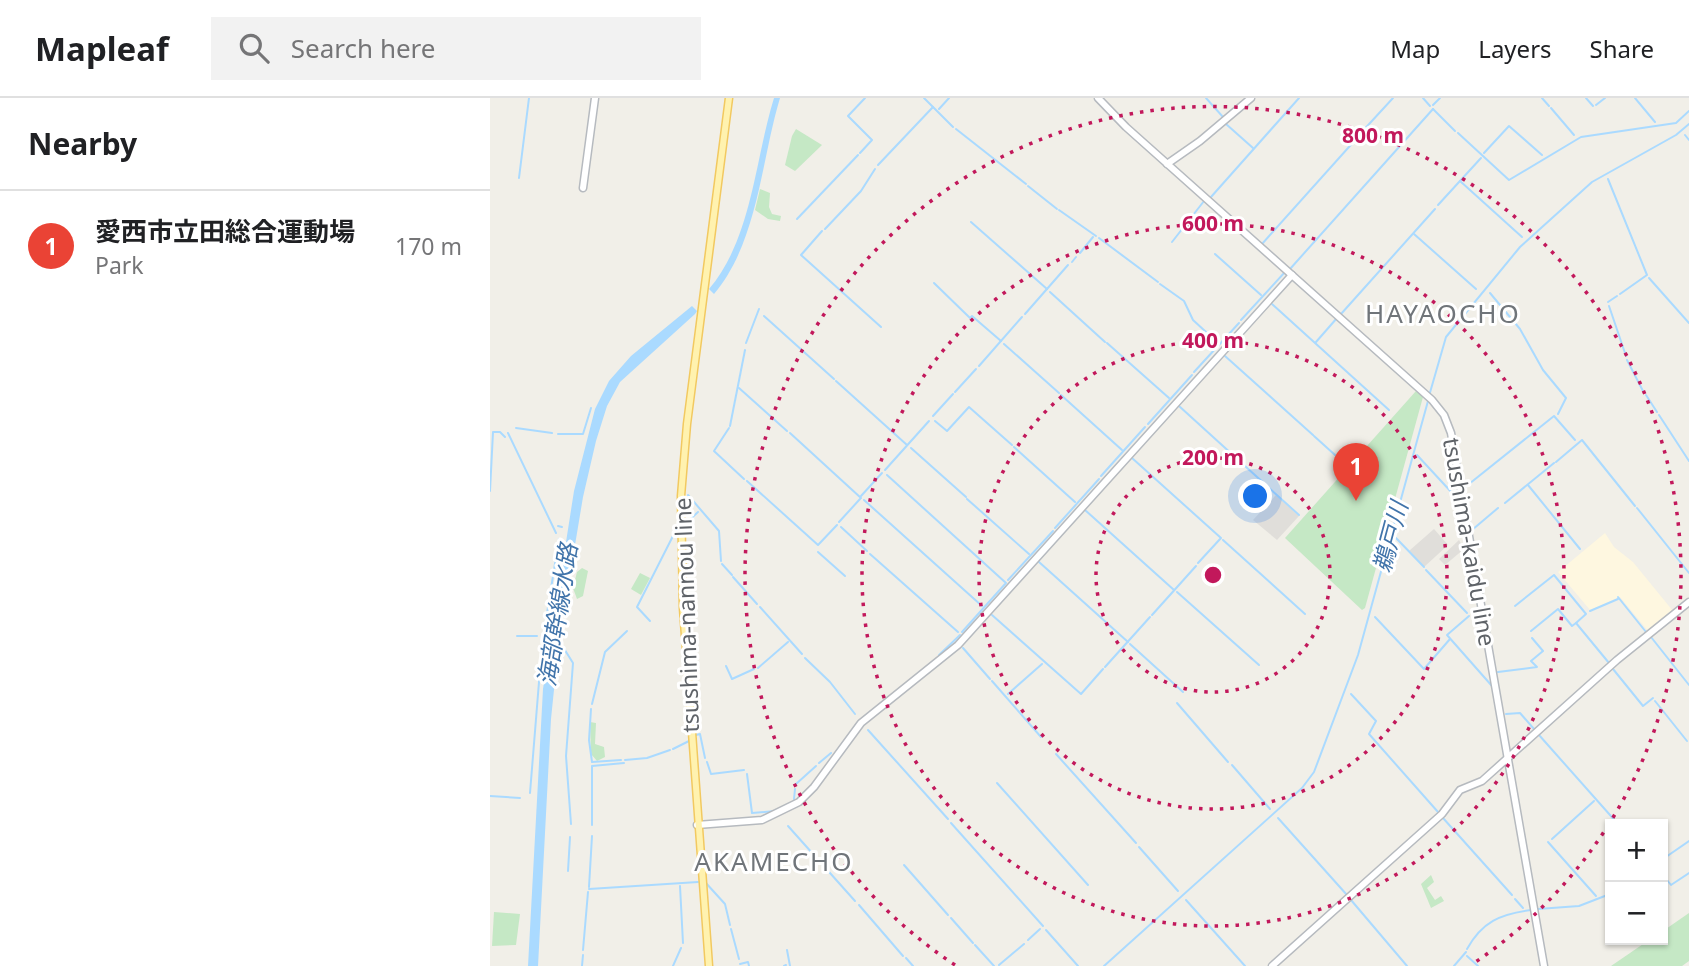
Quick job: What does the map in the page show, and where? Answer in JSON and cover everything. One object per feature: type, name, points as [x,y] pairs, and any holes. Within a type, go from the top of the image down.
[{"type":"main road","name":"tsushima-nannou line","points":[[709,966],[681,575],[681,496],[687,424],[729,98]]},
{"type":"street","points":[[583,188],[595,98]]},
{"type":"street","name":"tsushima-kaidu line","points":[[1098,98],[1167,164],[1429,397],[1444,415],[1451,433],[1545,966]]},
{"type":"street","points":[[1167,164],[1200,141],[1251,98]]},
{"type":"street","points":[[697,825],[762,820],[790,808],[806,796],[861,723],[958,645],[1292,275]]},
{"type":"street","points":[[1272,966],[1442,814],[1460,790],[1482,781],[1621,656],[1689,602]]},
{"type":"shaded area","points":[[1276,495],[1299,516],[1277,540],[1253,520]]},
{"type":"shaded area","points":[[1434,529],[1448,545],[1424,567],[1409,551]]},
{"type":"shaded area","points":[[1605,533],[1614,547],[1633,562],[1673,611],[1648,631],[1620,597],[1590,610],[1558,572]]},
{"type":"shaded area","points":[[1459,540],[1464,549],[1445,565],[1439,559]]},
{"type":"green space","points":[[796,129],[822,145],[795,171],[785,165]]},
{"type":"green space","points":[[760,189],[770,193],[769,207],[772,214],[781,216],[780,221],[768,219],[755,210]]},
{"type":"green space","points":[[1416,391],[1423,397],[1365,608],[1362,610],[1285,538]]},
{"type":"green space","points":[[582,568],[588,571],[583,596],[577,599],[573,588],[577,572]]},
{"type":"green space","points":[[640,573],[650,578],[641,595],[631,589]]},
{"type":"green space","points":[[590,722],[596,723],[595,744],[604,747],[605,757],[597,761],[591,754]]},
{"type":"green space","points":[[1431,875],[1434,882],[1427,888],[1435,900],[1441,896],[1444,901],[1431,908],[1421,884]]},
{"type":"green space","points":[[494,912],[520,914],[516,945],[492,946]]},
{"type":"green space","points":[[1689,913],[1689,961],[1682,966],[1611,966],[1642,945],[1668,945],[1668,928]]},
{"type":"water","points":[[774,98],[780,98],[749,226],[729,273],[714,294],[709,289],[735,247],[743,223]]},
{"type":"water","name":"海部幹線水路","points":[[692,306],[697,311],[695,314],[620,382],[607,406],[596,441],[583,497],[559,641],[551,719],[538,966],[528,966],[543,689],[574,491],[595,409],[609,381],[631,356]]},
{"type":"waterway","points":[[519,178],[529,98]]},
{"type":"waterway","points":[[860,153],[872,140],[848,116],[865,98]]},
{"type":"waterway","points":[[924,98],[953,127]]},
{"type":"waterway","points":[[939,109],[949,98]]},
{"type":"waterway","points":[[1206,98],[1223,117]]},
{"type":"waterway","points":[[1211,197],[1299,98]]},
{"type":"waterway","points":[[1359,135],[1393,98]]},
{"type":"waterway","points":[[1423,98],[1430,106]]},
{"type":"waterway","points":[[1433,105],[1440,98]]},
{"type":"waterway","points":[[1542,98],[1549,106]]},
{"type":"waterway","points":[[1586,98],[1593,106]]},
{"type":"waterway","points":[[1596,105],[1605,98]]},
{"type":"waterway","points":[[1635,98],[1655,122]]},
{"type":"waterway","points":[[878,165],[933,107]]},
{"type":"waterway","points":[[1551,108],[1574,135]]},
{"type":"waterway","points":[[1433,109],[1455,131]]},
{"type":"waterway","points":[[1290,269],[1433,109]]},
{"type":"waterway","points":[[1458,133],[1509,180],[1581,137],[1676,123],[1689,111]]},
{"type":"waterway","points":[[1226,124],[1253,148]]},
{"type":"waterway","name":"鵜戸川","points":[[1429,396],[1446,337],[1520,247],[1592,182],[1676,135],[1689,124]]},
{"type":"waterway","points":[[1484,153],[1509,126],[1542,155]]},
{"type":"waterway","points":[[956,129],[1026,184]]},
{"type":"waterway","points":[[1685,135],[1689,140]]},
{"type":"waterway","points":[[1262,244],[1357,138]]},
{"type":"waterway","points":[[797,219],[858,155]]},
{"type":"waterway","points":[[1438,205],[1481,158]]},
{"type":"waterway","points":[[825,229],[861,191],[875,169]]},
{"type":"waterway","points":[[1608,179],[1647,275],[1620,294]]},
{"type":"waterway","points":[[1460,181],[1522,237]]},
{"type":"waterway","points":[[1028,186],[1057,209]]},
{"type":"waterway","points":[[1172,242],[1204,201]]},
{"type":"waterway","points":[[1341,314],[1435,209]]},
{"type":"waterway","points":[[1059,210],[1096,236]]},
{"type":"waterway","points":[[971,222],[1047,289]]},
{"type":"waterway","points":[[822,231],[801,255],[881,327]]},
{"type":"waterway","points":[[1414,234],[1476,289]]},
{"type":"waterway","points":[[1080,253],[1093,237]]},
{"type":"waterway","points":[[1099,238],[1158,282]]},
{"type":"waterway","points":[[1215,254],[1261,295]]},
{"type":"waterway","points":[[1072,262],[1076,257]]},
{"type":"waterway","points":[[1025,314],[1068,265]]},
{"type":"waterway","points":[[1241,320],[1285,272]]},
{"type":"waterway","points":[[1649,278],[1689,323]]},
{"type":"waterway","points":[[934,283],[970,318],[972,316],[1001,341]]},
{"type":"waterway","points":[[1160,284],[1184,301],[1193,320],[1218,343]]},
{"type":"waterway","points":[[1050,292],[1105,342]]},
{"type":"waterway","points":[[1490,293],[1520,329],[1543,370],[1566,398],[1558,414]]},
{"type":"waterway","points":[[1608,302],[1617,296]]},
{"type":"waterway","points":[[1272,304],[1389,410]]},
{"type":"waterway","points":[[1609,306],[1626,356]]},
{"type":"waterway","points":[[746,343],[759,309]]},
{"type":"waterway","points":[[764,316],[834,379]]},
{"type":"waterway","points":[[979,366],[1022,317]]},
{"type":"waterway","points":[[1316,342],[1337,318]]},
{"type":"waterway","points":[[1194,372],[1239,323]]},
{"type":"waterway","points":[[1107,343],[1169,398]]},
{"type":"waterway","points":[[1004,344],[1059,393]]},
{"type":"waterway","points":[[730,426],[745,350]]},
{"type":"waterway","points":[[1225,356],[1313,435]]},
{"type":"waterway","points":[[1627,360],[1643,391]]},
{"type":"waterway","points":[[955,392],[976,369]]},
{"type":"waterway","points":[[1148,424],[1192,375]]},
{"type":"waterway","points":[[836,381],[907,445]]},
{"type":"waterway","points":[[739,388],[787,431]]},
{"type":"waterway","points":[[933,416],[953,394]]},
{"type":"waterway","points":[[1061,395],[1122,450]]},
{"type":"waterway","points":[[1646,395],[1657,412]]},
{"type":"waterway","name":"鵜戸川","points":[[1104,966],[1302,788],[1314,772],[1358,655],[1428,401]]},
{"type":"waterway","points":[[1179,406],[1267,486]]},
{"type":"waterway","points":[[935,421],[947,431],[969,407],[1012,445]]},
{"type":"waterway","points":[[558,434],[583,434],[591,408]]},
{"type":"waterway","points":[[1659,415],[1689,461]]},
{"type":"waterway","points":[[1464,488],[1554,416],[1575,440]]},
{"type":"waterway","points":[[885,470],[929,421]]},
{"type":"waterway","points":[[1101,476],[1145,427]]},
{"type":"waterway","points":[[516,428],[552,433]]},
{"type":"waterway","points":[[729,428],[714,451],[744,479]]},
{"type":"waterway","points":[[490,491],[493,432],[500,432],[505,437]]},
{"type":"waterway","name":"海部幹線水路","points":[[508,433],[556,533]]},
{"type":"waterway","points":[[790,433],[861,498]]},
{"type":"waterway","points":[[1314,436],[1345,464]]},
{"type":"waterway","points":[[1556,462],[1582,440],[1635,506]]},
{"type":"waterway","points":[[1014,447],[1075,502]]},
{"type":"waterway","points":[[911,448],[966,497]]},
{"type":"waterway","points":[[1417,455],[1454,495],[1458,492]]},
{"type":"waterway","points":[[1132,458],[1221,538],[1198,563]]},
{"type":"waterway","points":[[1505,503],[1554,463]]},
{"type":"waterway","points":[[861,496],[882,473]]},
{"type":"waterway","points":[[887,475],[1006,583],[962,632]]},
{"type":"waterway","points":[[1055,528],[1099,479]]},
{"type":"waterway","points":[[747,481],[818,545],[837,525]]},
{"type":"waterway","points":[[1528,485],[1580,549]]},
{"type":"waterway","points":[[1268,487],[1299,515]]},
{"type":"waterway","points":[[688,495],[719,531],[721,561]]},
{"type":"waterway","points":[[839,522],[860,499]]},
{"type":"waterway","points":[[967,499],[1029,554]]},
{"type":"waterway","points":[[864,500],[982,606]]},
{"type":"waterway","points":[[1472,530],[1498,508]]},
{"type":"waterway","points":[[1637,508],[1689,573]]},
{"type":"waterway","points":[[1085,510],[1174,590]]},
{"type":"waterway","points":[[685,524],[698,512]]},
{"type":"waterway","points":[[558,526],[562,527]]},
{"type":"waterway","points":[[841,527],[867,551]]},
{"type":"waterway","points":[[650,621],[637,607],[676,530]]},
{"type":"waterway","points":[[1008,580],[1053,531]]},
{"type":"waterway","points":[[1396,538],[1424,567]]},
{"type":"waterway","name":"海部幹線水路","points":[[544,632],[559,539]]},
{"type":"waterway","points":[[1223,540],[1305,614]]},
{"type":"waterway","points":[[818,552],[845,576]]},
{"type":"waterway","points":[[870,554],[958,632]]},
{"type":"waterway","points":[[1039,562],[1128,642]]},
{"type":"waterway","points":[[722,564],[732,575]]},
{"type":"waterway","points":[[1152,615],[1196,566]]},
{"type":"waterway","points":[[1426,570],[1467,613]]},
{"type":"waterway","points":[[1515,606],[1554,575],[1586,614],[1576,623]]},
{"type":"waterway","points":[[733,577],[757,604]]},
{"type":"waterway","points":[[1177,592],[1259,665]]},
{"type":"waterway","points":[[1618,597],[1646,632]]},
{"type":"waterway","points":[[1590,611],[1618,599]]},
{"type":"waterway","points":[[760,607],[802,654]]},
{"type":"waterway","points":[[1531,631],[1558,609],[1572,626],[1576,623],[1609,663]]},
{"type":"waterway","points":[[992,615],[1081,694],[1103,669]]},
{"type":"waterway","points":[[1469,616],[1447,635],[1492,686]]},
{"type":"waterway","points":[[1105,667],[1150,617]]},
{"type":"waterway","points":[[1375,617],[1424,669],[1450,639]]},
{"type":"waterway","points":[[592,704],[605,652],[627,631]]},
{"type":"waterway","points":[[939,655],[960,635]]},
{"type":"waterway","name":"海部幹線水路","points":[[517,636],[537,636]]},
{"type":"waterway","points":[[1651,637],[1689,685]]},
{"type":"waterway","points":[[1498,672],[1537,667],[1531,661],[1543,651],[1532,638]]},
{"type":"waterway","points":[[758,668],[788,642]]},
{"type":"waterway","points":[[1130,644],[1183,692]]},
{"type":"waterway","name":"海部幹線水路","points":[[530,793],[542,645]]},
{"type":"waterway","name":"海部幹線水路","points":[[563,647],[573,663],[566,756],[571,824]]},
{"type":"waterway","points":[[963,648],[990,679]]},
{"type":"waterway","points":[[805,658],[830,682],[855,714]]},
{"type":"waterway","points":[[1008,694],[1042,664]]},
{"type":"waterway","points":[[726,666],[732,679],[754,669]]},
{"type":"waterway","points":[[1613,669],[1643,706],[1653,698]]},
{"type":"waterway","points":[[992,681],[1041,737]]},
{"type":"waterway","points":[[1351,694],[1376,721],[1369,734],[1438,812]]},
{"type":"waterway","points":[[1655,701],[1687,741]]},
{"type":"waterway","points":[[1177,703],[1228,762]]},
{"type":"waterway","points":[[591,709],[589,740],[592,762],[621,760]]},
{"type":"waterway","points":[[1506,714],[1520,713],[1534,729]]},
{"type":"waterway","points":[[868,730],[948,819]]},
{"type":"waterway","points":[[696,735],[700,734],[705,758]]},
{"type":"waterway","points":[[1539,735],[1614,819]]},
{"type":"waterway","points":[[673,749],[689,741]]},
{"type":"waterway","points":[[625,760],[647,758],[670,750]]},
{"type":"waterway","points":[[819,763],[831,753]]},
{"type":"waterway","points":[[1056,754],[1136,843]]},
{"type":"waterway","points":[[707,762],[711,774],[744,770]]},
{"type":"waterway","points":[[592,825],[592,766],[624,763]]},
{"type":"waterway","points":[[1232,765],[1270,809]]},
{"type":"waterway","points":[[796,784],[816,766]]},
{"type":"waterway","points":[[747,774],[752,813],[775,811]]},
{"type":"waterway","points":[[997,783],[1088,885]]},
{"type":"waterway","points":[[794,799],[795,789]]},
{"type":"waterway","points":[[490,796],[520,798]]},
{"type":"waterway","points":[[1552,839],[1594,801]]},
{"type":"waterway","points":[[1278,818],[1347,895]]},
{"type":"waterway","points":[[1443,818],[1512,895]]},
{"type":"waterway","points":[[951,823],[1043,926]]},
{"type":"waterway","points":[[788,826],[855,901]]},
{"type":"waterway","points":[[589,887],[592,836]]},
{"type":"waterway","points":[[568,871],[570,837]]},
{"type":"waterway","points":[[1668,856],[1689,841]]},
{"type":"waterway","points":[[1548,842],[1596,896]]},
{"type":"waterway","points":[[1139,847],[1178,891]]},
{"type":"waterway","points":[[904,865],[948,915]]},
{"type":"waterway","points":[[1668,881],[1671,885],[1689,873]]},
{"type":"waterway","points":[[589,889],[698,882]]},
{"type":"waterway","points":[[705,882],[725,904],[730,925]]},
{"type":"waterway","points":[[680,886],[683,943]]},
{"type":"waterway","points":[[583,950],[588,892]]},
{"type":"waterway","points":[[1538,909],[1579,906],[1605,896]]},
{"type":"waterway","points":[[1515,899],[1523,908]]},
{"type":"waterway","points":[[1186,900],[1245,966]]},
{"type":"waterway","points":[[1351,900],[1407,966]]},
{"type":"waterway","points":[[859,905],[903,956]]},
{"type":"waterway","points":[[1467,949],[1479,932],[1493,921],[1531,910]]},
{"type":"waterway","points":[[951,918],[973,943]]},
{"type":"waterway","points":[[731,929],[739,959]]},
{"type":"waterway","points":[[1028,940],[1040,929]]},
{"type":"waterway","points":[[1046,930],[1078,966]]},
{"type":"waterway","points":[[999,965],[1024,944]]},
{"type":"waterway","points":[[975,945],[994,966]]},
{"type":"waterway","points":[[673,966],[681,948]]},
{"type":"waterway","points":[[787,950],[790,966]]},
{"type":"waterway","points":[[1454,966],[1466,952]]},
{"type":"waterway","points":[[582,966],[583,955]]},
{"type":"waterway","points":[[1467,956],[1478,966]]},
{"type":"waterway","points":[[906,958],[913,966]]},
{"type":"waterway","points":[[740,964],[748,962],[749,966]]},
{"type":"place","name":"愛西市立田総合運動場","points":[[1356,501]]},
{"type":"district","name":"HAYAOCHO","points":[[1443,314]]},
{"type":"district","name":"AKAMECHO","points":[[774,862]]}]
